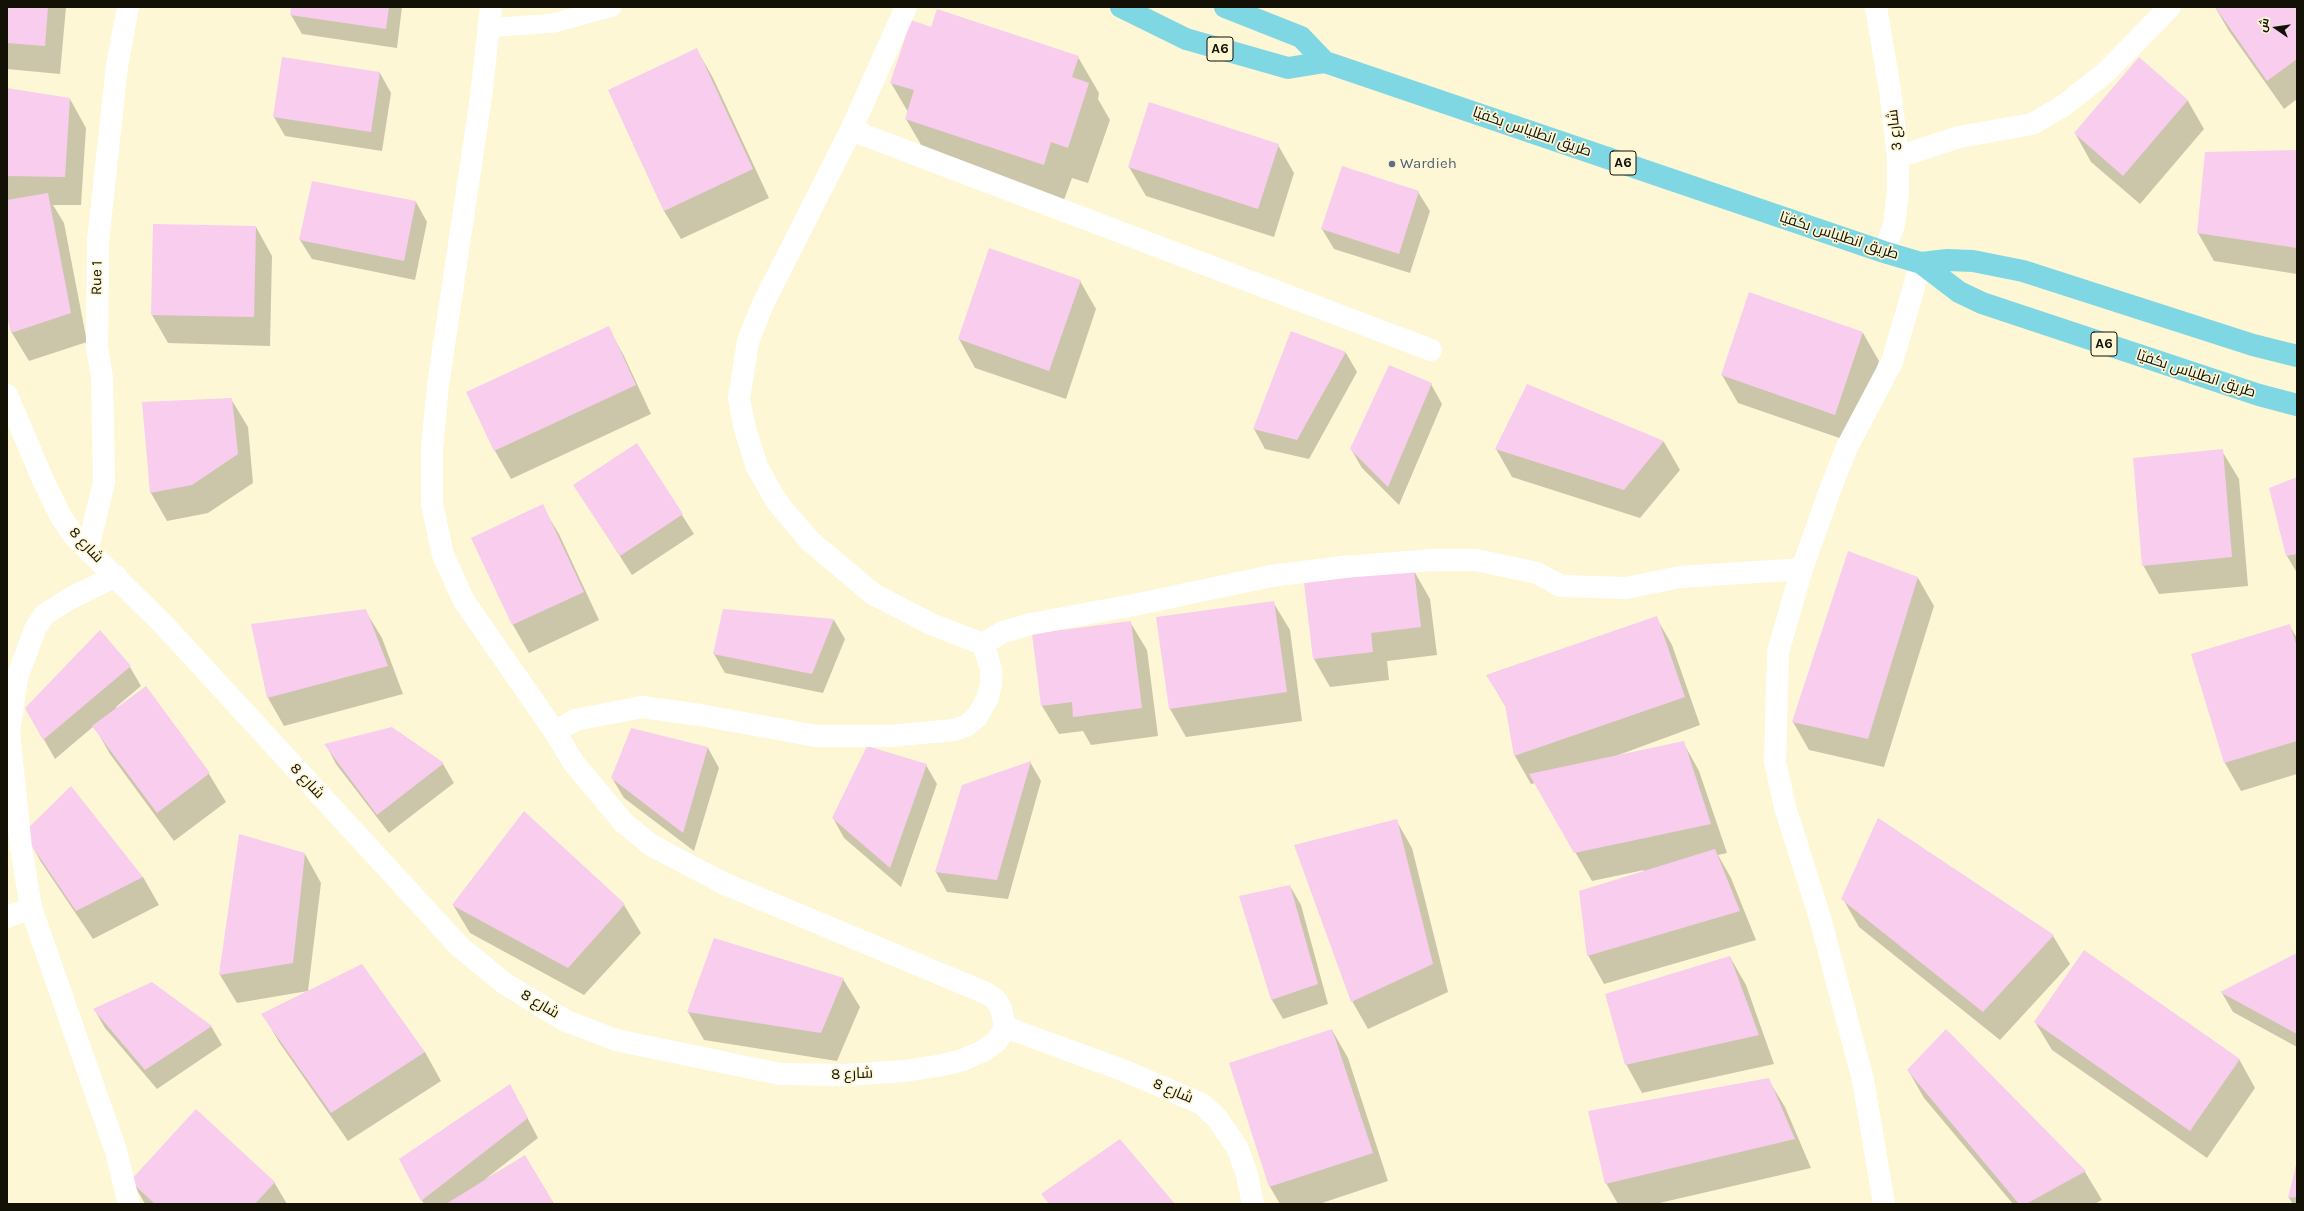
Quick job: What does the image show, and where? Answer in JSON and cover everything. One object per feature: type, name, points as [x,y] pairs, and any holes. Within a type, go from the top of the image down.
[{"type":"highway","name":"طريق انطلياس بكفيّا","points":[[1121,7],[1186,39],[1288,68],[1325,62]]},
{"type":"highway","name":"طريق انطلياس بكفيّا","points":[[1225,7],[1301,37],[1325,62],[1884,252],[1921,263],[1953,261],[1998,265],[2253,345],[2297,356]]},
{"type":"highway","name":"طريق انطلياس بكفيّا","points":[[1921,263],[1939,279],[1982,303],[2259,395],[2297,405]]},
{"type":"street","name":"Rue 1","points":[[88,549],[104,482],[102,378],[96,347],[98,241],[117,66],[128,7]]},
{"type":"street","points":[[906,7],[851,130],[763,304],[748,342],[739,399],[745,429],[757,467],[777,502],[809,540],[867,589],[891,605],[933,625],[983,644]]},
{"type":"street","name":"شارع 3","points":[[1876,7],[1890,90],[1898,157],[1898,192],[1894,225],[1884,252]]},
{"type":"street","points":[[1898,157],[1960,137],[2032,124],[2063,106],[2105,73],[2170,7]]},
{"type":"street","points":[[489,17],[481,97],[438,385],[432,450],[432,504],[442,555],[464,600],[506,664],[555,732],[573,762],[624,823],[651,845],[725,884],[986,993],[996,1000],[1001,1009],[1005,1027]]},
{"type":"street","points":[[851,130],[1431,350]]},
{"type":"street","points":[[1884,1204],[1863,1080],[1820,918],[1785,807],[1775,762],[1778,652],[1802,568],[1847,447],[1892,362],[1921,263]]},
{"type":"street","name":"شارع 8","points":[[7,395],[43,480],[61,517],[74,536],[116,576],[460,947],[504,983],[566,1021],[616,1040],[780,1074],[845,1076],[905,1071],[963,1060],[985,1050],[997,1041],[1005,1027],[1125,1071],[1202,1104],[1218,1118],[1238,1149],[1247,1175],[1253,1204]]},
{"type":"street","points":[[983,644],[1003,632],[1031,624],[1139,604],[1271,576],[1343,567],[1434,560],[1476,560],[1537,574],[1561,586],[1626,588],[1680,577],[1802,568]]},
{"type":"street","points":[[116,576],[71,598],[45,614],[36,627],[17,677],[9,733],[21,848],[32,908],[116,1151],[129,1204]]},
{"type":"street","points":[[555,732],[575,720],[642,707],[700,715],[816,736],[890,736],[954,730],[971,723],[977,717],[988,697],[991,684],[991,668],[983,644]]},
{"type":"street","points":[[7,917],[32,908]]},
{"type":"lane","points":[[489,17],[554,23],[612,7]]},
{"type":"building","points":[[7,7],[48,7],[45,46],[7,43]]},
{"type":"building","points":[[291,7],[389,7],[386,29],[290,15]]},
{"type":"building","points":[[2215,7],[2297,7],[2297,59],[2267,81]]},
{"type":"building","points":[[937,9],[1079,56],[1072,77],[1089,83],[1068,148],[1051,142],[1044,165],[905,119],[914,90],[890,83],[911,20],[931,27]]},
{"type":"building","points":[[697,48],[753,169],[664,211],[608,90]]},
{"type":"building","points":[[282,57],[380,72],[371,132],[273,117]]},
{"type":"building","points":[[2139,57],[2188,100],[2123,176],[2074,133]]},
{"type":"building","points":[[7,88],[70,98],[65,177],[7,176]]},
{"type":"building","points":[[1149,102],[1279,144],[1258,209],[1128,167]]},
{"type":"building","points":[[2297,150],[2297,248],[2197,233],[2205,152]]},
{"type":"building","points":[[1342,166],[1419,191],[1399,254],[1321,229]]},
{"type":"building","points":[[312,181],[416,201],[404,261],[299,240]]},
{"type":"building","points":[[48,193],[71,313],[11,333],[7,316],[7,200]]},
{"type":"building","points":[[153,224],[256,226],[254,317],[151,315]]},
{"type":"building","points":[[989,248],[1081,280],[1049,371],[958,339]]},
{"type":"building","points":[[1749,292],[1863,332],[1835,415],[1721,375]]},
{"type":"building","points":[[609,326],[636,385],[494,451],[466,392]]},
{"type":"building","points":[[1291,331],[1346,352],[1297,440],[1253,429]]},
{"type":"building","points":[[1389,365],[1432,383],[1388,487],[1350,449]]},
{"type":"building","points":[[1527,384],[1664,441],[1624,490],[1495,449]]},
{"type":"building","points":[[232,398],[238,454],[192,485],[150,493],[142,402]]},
{"type":"building","points":[[637,443],[683,514],[620,556],[573,485]]},
{"type":"building","points":[[2223,449],[2232,557],[2142,566],[2133,458]]},
{"type":"building","points":[[2297,477],[2297,554],[2286,556],[2269,488]]},
{"type":"building","points":[[543,504],[584,592],[512,625],[471,538]]},
{"type":"building","points":[[1848,551],[1918,577],[1868,739],[1792,722]]},
{"type":"building","points":[[1414,570],[1421,627],[1371,633],[1373,652],[1313,659],[1304,583]]},
{"type":"building","points":[[1274,601],[1287,692],[1169,709],[1156,617]]},
{"type":"building","points":[[366,609],[388,666],[267,698],[251,624]]},
{"type":"building","points":[[723,609],[834,619],[812,674],[713,654]]},
{"type":"building","points":[[1657,616],[1685,697],[1514,756],[1505,705],[1486,675]]},
{"type":"building","points":[[1131,621],[1142,708],[1073,717],[1072,702],[1041,706],[1032,634]]},
{"type":"building","points":[[2290,624],[2297,647],[2297,741],[2224,763],[2191,654]]},
{"type":"building","points":[[100,630],[131,666],[43,740],[25,708]]},
{"type":"building","points":[[146,686],[210,773],[157,813],[92,726]]},
{"type":"building","points":[[392,727],[444,763],[377,815],[324,744]]},
{"type":"building","points":[[631,728],[708,747],[683,833],[611,778]]},
{"type":"building","points":[[1684,741],[1711,824],[1574,853],[1529,774]]},
{"type":"building","points":[[867,746],[927,764],[890,868],[832,818]]},
{"type":"building","points":[[1031,761],[997,880],[935,872],[962,785]]},
{"type":"building","points":[[71,786],[143,877],[76,911],[23,833]]},
{"type":"building","points":[[524,811],[625,904],[568,968],[452,905]]},
{"type":"building","points":[[1878,818],[2054,935],[1983,1012],[1841,899]]},
{"type":"building","points":[[1397,819],[1433,964],[1351,1002],[1294,845]]},
{"type":"building","points":[[239,834],[305,853],[293,963],[219,975]]},
{"type":"building","points":[[1715,849],[1740,911],[1587,956],[1579,891]]},
{"type":"building","points":[[1290,885],[1318,984],[1271,1000],[1239,896]]},
{"type":"building","points":[[714,938],[844,978],[821,1033],[687,1012]]},
{"type":"building","points":[[2084,950],[2240,1059],[2190,1131],[2034,1022]]},
{"type":"building","points":[[2297,953],[2297,1034],[2220,992]]},
{"type":"building","points":[[1730,956],[1759,1035],[1625,1065],[1605,994]]},
{"type":"building","points":[[362,964],[425,1052],[331,1113],[261,1014]]},
{"type":"building","points":[[152,982],[212,1026],[145,1070],[93,1009]]},
{"type":"building","points":[[1332,1029],[1373,1153],[1269,1187],[1229,1063]]},
{"type":"building","points":[[1946,1029],[2086,1171],[2026,1204],[2019,1204],[1907,1070]]},
{"type":"building","points":[[1769,1078],[1795,1139],[1605,1184],[1588,1111]]},
{"type":"building","points":[[510,1084],[528,1118],[421,1201],[399,1159]]},
{"type":"building","points":[[196,1109],[275,1182],[255,1204],[155,1204],[130,1181]]},
{"type":"building","points":[[1120,1139],[1175,1204],[1049,1204],[1041,1194]]},
{"type":"building","points":[[525,1155],[553,1202],[549,1204],[446,1204]]},
{"type":"building","points":[[2296,1165],[2297,1197],[2288,1198]]},
{"type":"place","name":"Wardieh","points":[[1392,164]]}]
